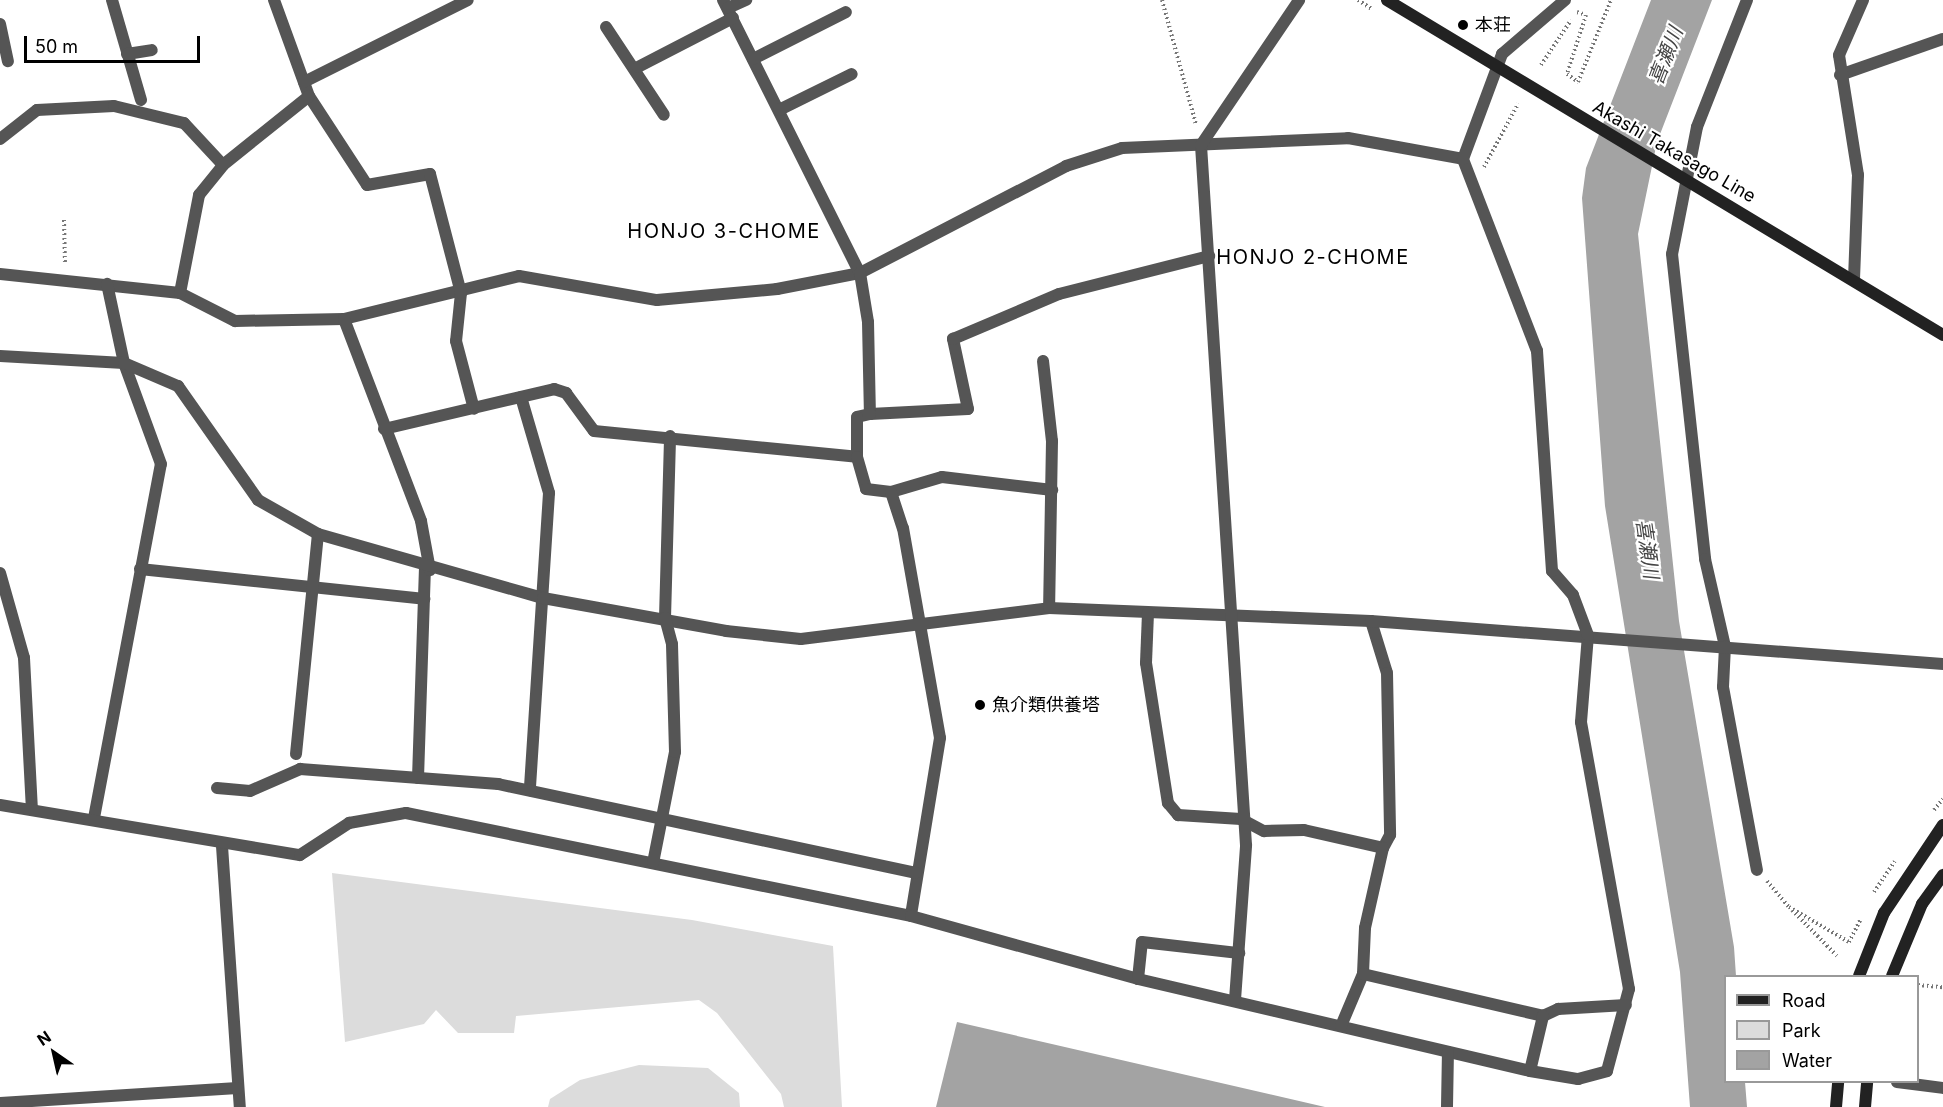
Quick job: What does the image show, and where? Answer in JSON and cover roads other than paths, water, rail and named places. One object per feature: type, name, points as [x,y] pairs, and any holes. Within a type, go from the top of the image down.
[{"type":"main road","name":"Akashi Takasago Line","points":[[1387,0],[1566,110],[1854,279],[1943,334]]},
{"type":"main road","points":[[1859,975],[1884,913],[1943,825]]},
{"type":"main road","points":[[1892,975],[1922,904],[1943,875]]},
{"type":"main road","points":[[1836,1107],[1838,1083]]},
{"type":"main road","points":[[1865,1107],[1868,1083]]},
{"type":"street","points":[[112,0],[141,100]]},
{"type":"street","points":[[274,0],[309,96],[367,185],[430,174],[461,293],[456,342],[474,409]]},
{"type":"street","points":[[304,82],[468,0]]},
{"type":"street","points":[[638,67],[728,9],[746,0]]},
{"type":"street","points":[[1235,1000],[1246,845],[1241,819],[1232,617],[1202,145],[1299,0]]},
{"type":"street","points":[[0,805],[94,818],[222,846],[300,855],[349,823],[406,813],[911,916],[1138,979],[1530,1071],[1578,1079],[1606,1071],[1629,989],[1581,722],[1588,635],[1573,595],[1552,571],[1538,351],[1463,159],[1484,89],[1502,54],[1565,0]]},
{"type":"street","points":[[1747,0],[1697,127],[1681,177],[1672,254],[1705,559],[1725,646],[1723,687],[1757,870]]},
{"type":"street","points":[[1854,279],[1858,175],[1840,75],[1845,30],[1863,0]]},
{"type":"street","points":[[728,9],[860,273],[868,322],[870,414]]},
{"type":"street","points":[[753,59],[846,12]]},
{"type":"street","points":[[0,24],[8,61]]},
{"type":"street","points":[[606,27],[638,67],[664,115]]},
{"type":"street","points":[[1840,75],[1943,39]]},
{"type":"street","points":[[128,54],[152,50]]},
{"type":"street","points":[[778,110],[852,74]]},
{"type":"street","points":[[180,293],[199,195],[223,165],[309,96]]},
{"type":"street","points":[[0,139],[37,110],[114,106],[184,123],[223,165]]},
{"type":"street","points":[[0,274],[65,278],[180,293],[235,321],[344,319],[461,293],[519,276],[657,300],[777,289],[860,273],[1066,166],[1122,148],[1348,138],[1463,159]]},
{"type":"street","points":[[1053,490],[942,477],[891,492],[866,489],[857,457],[857,417],[870,414],[968,409],[953,339],[1059,294],[1209,256]]},
{"type":"street","points":[[94,818],[161,464],[124,363],[107,284]]},
{"type":"street","points":[[344,319],[384,429],[421,521],[427,569],[418,778]]},
{"type":"street","points":[[0,356],[124,363],[178,386],[258,500],[318,534],[427,569],[543,598],[665,618],[801,639],[1049,608],[1371,621],[1588,635],[1943,664]]},
{"type":"street","points":[[1043,361],[1053,490],[1049,608]]},
{"type":"street","points":[[384,429],[554,388],[566,393],[594,431],[670,436],[803,455],[857,457]]},
{"type":"street","points":[[521,397],[549,493],[530,790]]},
{"type":"street","points":[[653,863],[675,752],[672,644],[665,618],[670,436]]},
{"type":"street","points":[[891,492],[921,624],[940,738],[916,873],[911,916]]},
{"type":"street","points":[[296,754],[318,534]]},
{"type":"street","points":[[140,569],[313,585],[424,599]]},
{"type":"street","points":[[0,573],[24,658],[32,810]]},
{"type":"street","points":[[1148,613],[1146,663],[1168,802],[1178,815],[1241,819],[1264,831],[1304,830],[1383,848]]},
{"type":"street","points":[[1341,1026],[1363,974],[1365,928],[1383,848],[1390,835],[1387,673],[1371,621]]},
{"type":"street","points":[[217,788],[250,791],[300,769],[530,790],[660,820],[916,873]]},
{"type":"street","points":[[222,846],[240,1107]]},
{"type":"street","points":[[1138,979],[1142,942],[1239,952]]},
{"type":"street","points":[[1363,974],[1543,1016],[1558,1009],[1626,1005]]},
{"type":"street","points":[[1530,1071],[1543,1016]]},
{"type":"street","points":[[1447,1107],[1448,1052]]},
{"type":"street","points":[[1905,1083],[1943,1088]]},
{"type":"street","points":[[0,1103],[238,1088]]},
{"type":"water","name":"喜瀬川","points":[[1651,0],[1712,0],[1657,142],[1638,234],[1679,621],[1734,947],[1736,975],[1724,975],[1724,1083],[1745,1083],[1747,1107],[1690,1107],[1680,972],[1605,506],[1582,198],[1586,168]]},
{"type":"water","points":[[957,1022],[1325,1107],[936,1107]]},
{"type":"place","name":"本荘","points":[[1463,25]]},
{"type":"place","name":"魚介類供養塔","points":[[980,705]]},
{"type":"district","name":"HONJO 3-CHOME","points":[[724,231]]},
{"type":"district","name":"HONJO 2-CHOME","points":[[1313,257]]}]
